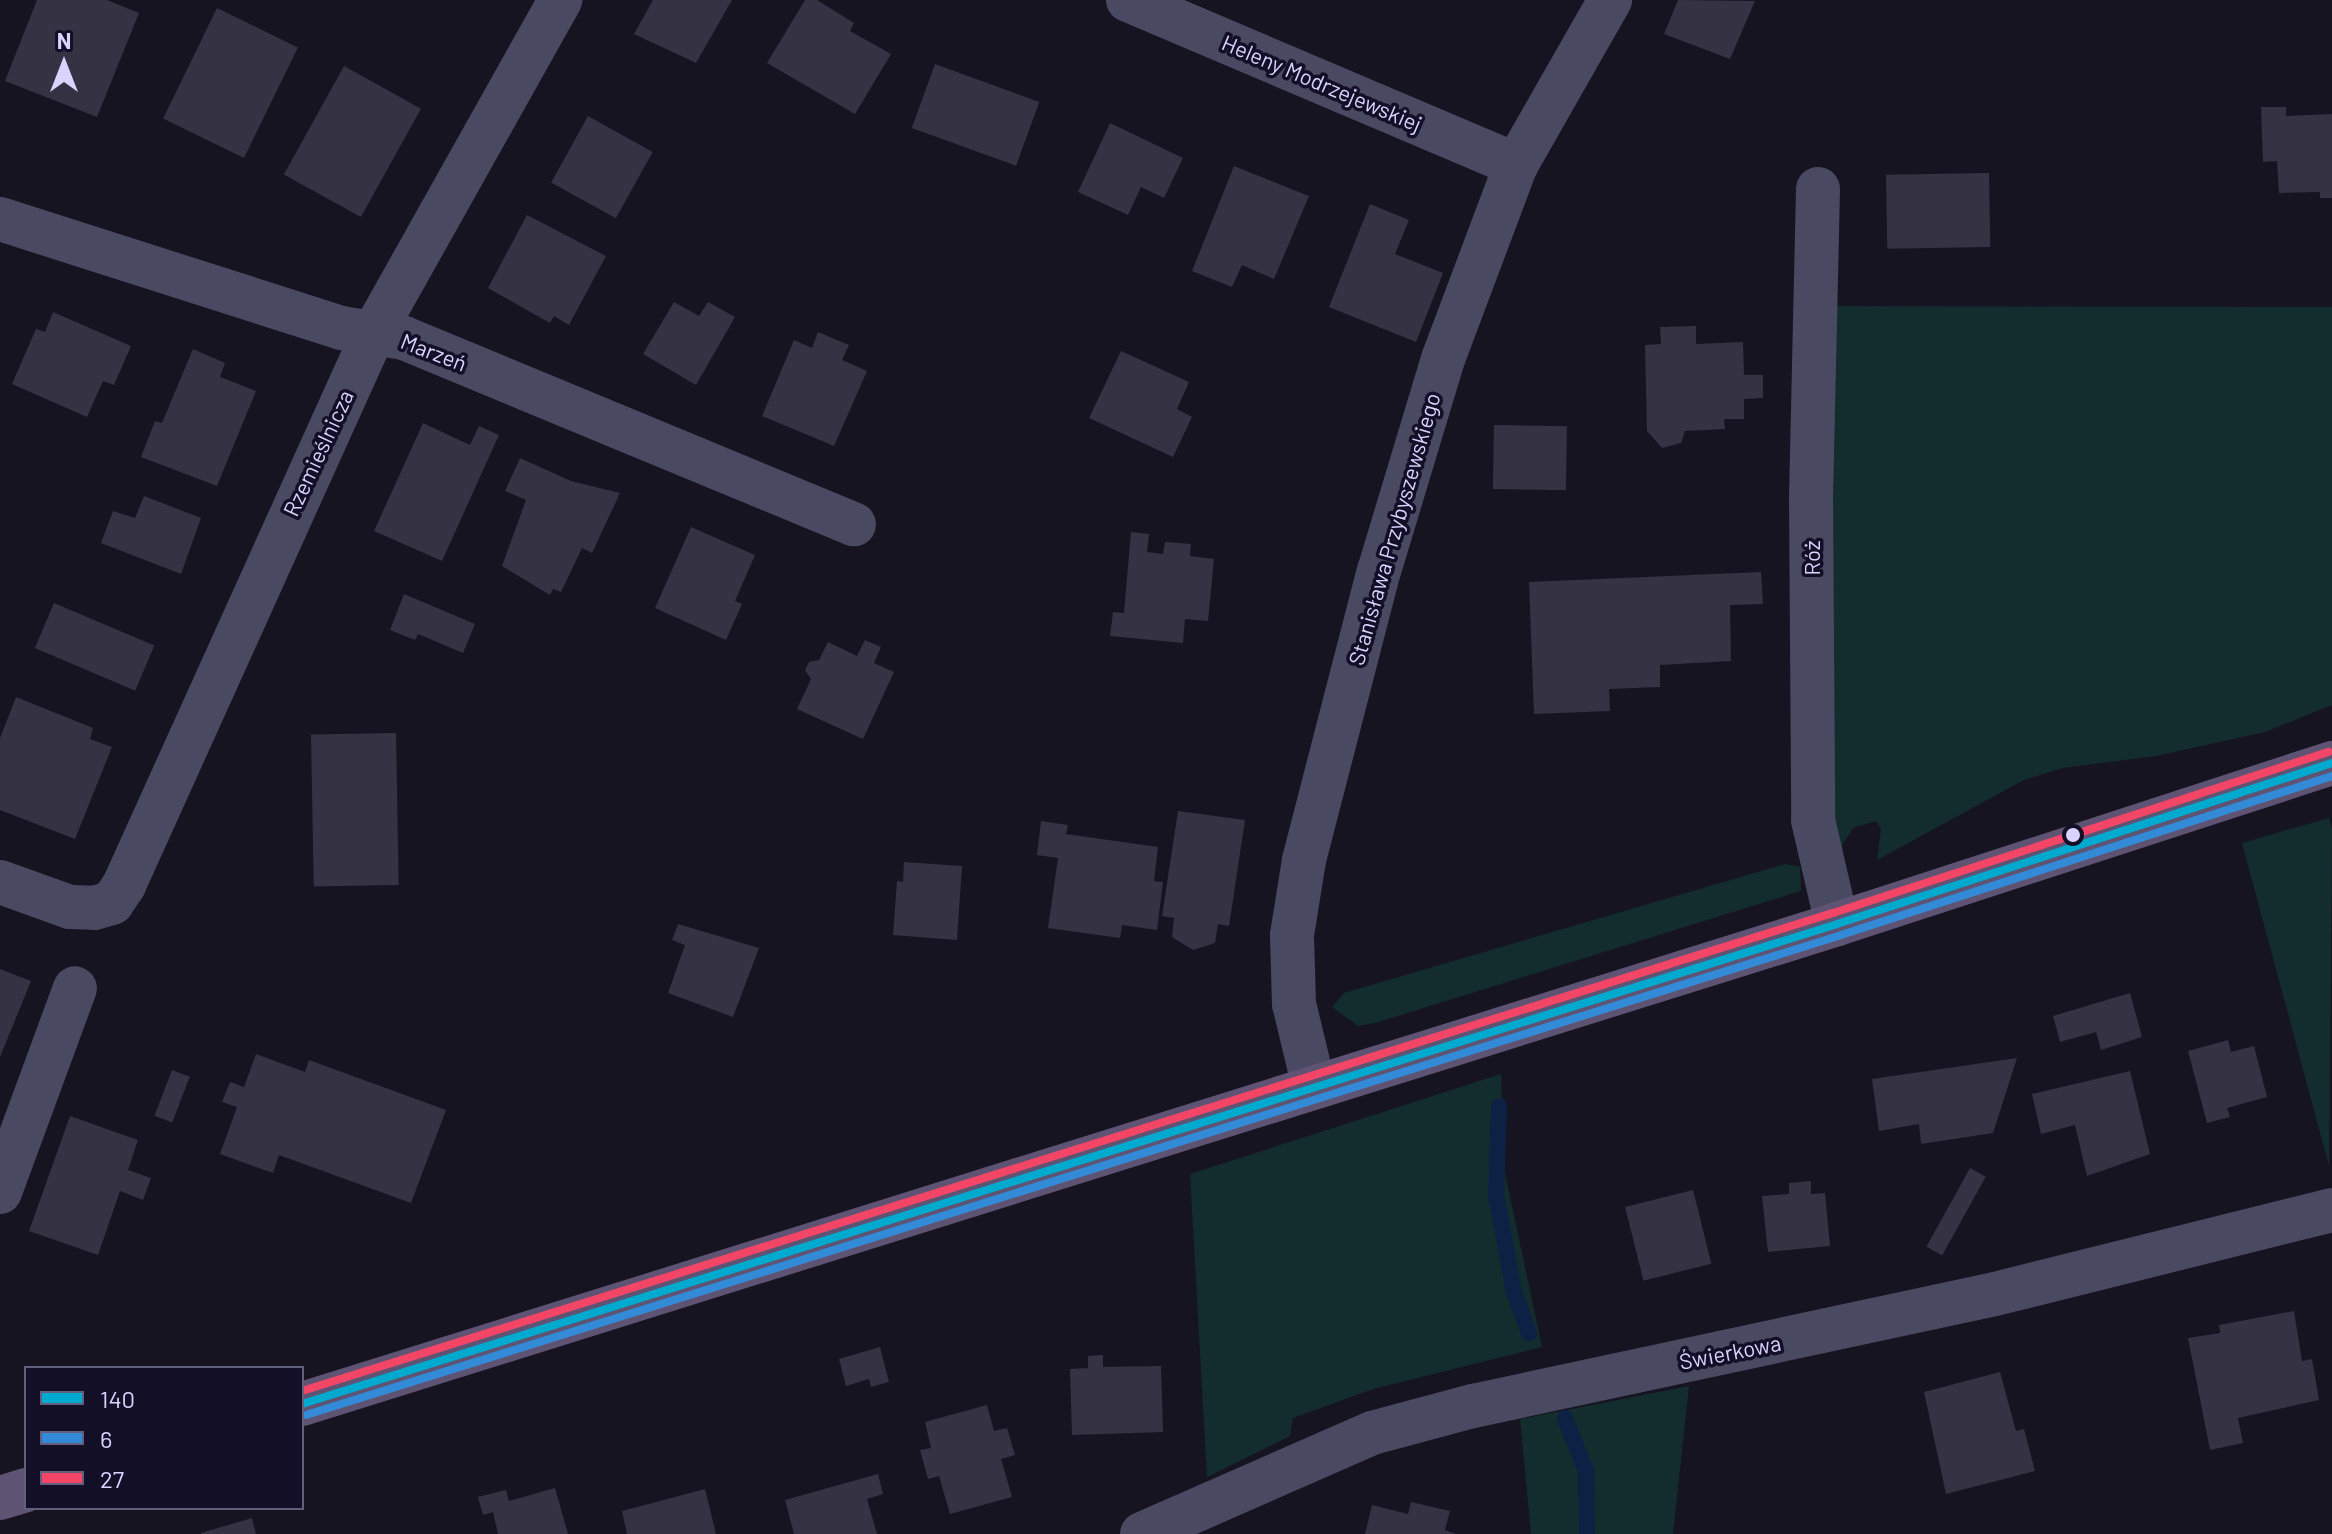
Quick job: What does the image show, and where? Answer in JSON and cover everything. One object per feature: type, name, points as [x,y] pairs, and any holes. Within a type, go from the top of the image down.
[{"type":"main road","points":[[304,1403],[1837,924],[2332,763]]},
{"type":"main road","points":[[0,1498],[24,1491]]},
{"type":"street","name":"Rzemieślnicza","points":[[0,882],[70,907],[94,908],[112,903],[124,885],[374,332],[560,0]]},
{"type":"street","name":"Heleny Modrzejewskiej","points":[[1128,0],[1516,165]]},
{"type":"street","name":"Stanisława Przybyszewskiego","points":[[1314,1087],[1294,1004],[1292,935],[1304,860],[1379,571],[1443,359],[1516,165],[1610,0]]},
{"type":"street","name":"Róż","points":[[1818,189],[1811,497],[1813,820],[1837,924]]},
{"type":"street","name":"Marzeń","points":[[0,219],[341,328],[404,338],[854,524]]},
{"type":"street","points":[[0,1192],[75,988]]},
{"type":"street","name":"Świerkowa","points":[[1144,1534],[1372,1433],[1430,1417],[1964,1301],[2332,1210]]},
{"type":"green space","points":[[1831,306],[2332,307],[2332,705],[2265,732],[2156,756],[2063,768],[2024,780],[1877,860],[1881,829],[1876,821],[1853,828],[1841,847],[1833,811]]},
{"type":"green space","points":[[2329,818],[2332,828],[2329,1166],[2242,843]]},
{"type":"green space","points":[[1785,864],[1800,867],[1801,891],[1375,1023],[1358,1026],[1332,1007],[1344,993]]},
{"type":"green space","points":[[1501,1074],[1505,1173],[1542,1347],[1373,1389],[1293,1418],[1290,1436],[1207,1477],[1190,1174]]},
{"type":"green space","points":[[1689,1386],[1673,1534],[1531,1534],[1520,1419]]},
{"type":"building","points":[[37,0],[107,0],[139,13],[97,117],[5,81]]},
{"type":"building","points":[[653,0],[732,0],[696,63],[634,34]]},
{"type":"building","points":[[805,0],[817,0],[854,23],[850,31],[891,54],[855,114],[767,63]]},
{"type":"building","points":[[1678,0],[1755,1],[1730,59],[1664,34]]},
{"type":"building","points":[[217,8],[298,47],[244,158],[163,119]]},
{"type":"building","points":[[935,64],[1039,102],[1016,166],[912,128]]},
{"type":"building","points":[[344,66],[421,109],[361,217],[284,174]]},
{"type":"building","points":[[2261,107],[2286,107],[2286,116],[2332,114],[2332,198],[2320,198],[2320,192],[2279,193],[2277,161],[2263,162]]},
{"type":"building","points":[[588,116],[653,152],[616,218],[551,182]]},
{"type":"building","points":[[1110,123],[1183,158],[1164,198],[1141,187],[1128,215],[1078,192]]},
{"type":"building","points":[[1234,166],[1309,196],[1274,279],[1242,265],[1232,287],[1192,271]]},
{"type":"building","points":[[1989,173],[1990,247],[1887,249],[1886,175]]},
{"type":"building","points":[[1370,204],[1409,220],[1395,254],[1443,273],[1416,342],[1329,307]]},
{"type":"building","points":[[527,215],[606,256],[569,325],[554,316],[550,323],[488,288]]},
{"type":"building","points":[[674,302],[699,316],[708,302],[735,317],[696,385],[643,354]]},
{"type":"building","points":[[53,312],[131,346],[114,385],[103,381],[87,417],[12,384],[36,329],[45,332]]},
{"type":"building","points":[[1696,326],[1696,344],[1743,342],[1744,375],[1763,375],[1763,398],[1744,399],[1744,419],[1724,419],[1725,429],[1685,431],[1681,443],[1662,448],[1647,431],[1645,345],[1661,344],[1660,327]]},
{"type":"building","points":[[818,332],[849,345],[842,360],[867,371],[834,446],[762,416],[794,340],[812,348]]},
{"type":"building","points":[[193,349],[225,363],[220,377],[256,391],[217,486],[141,457],[155,421],[162,423]]},
{"type":"building","points":[[1121,351],[1189,382],[1177,409],[1192,417],[1173,457],[1089,418]]},
{"type":"building","points":[[423,423],[470,445],[479,426],[499,435],[442,561],[374,531]]},
{"type":"building","points":[[1494,425],[1567,426],[1566,490],[1493,489]]},
{"type":"building","points":[[520,458],[571,481],[620,493],[592,553],[582,548],[561,592],[553,589],[550,595],[502,566],[526,500],[505,491]]},
{"type":"building","points":[[144,496],[201,518],[181,574],[101,543],[113,511],[135,518]]},
{"type":"building","points":[[691,527],[755,555],[735,601],[742,604],[726,640],[655,608]]},
{"type":"building","points":[[1131,532],[1149,534],[1147,552],[1163,554],[1165,542],[1191,544],[1190,556],[1214,559],[1208,621],[1185,619],[1183,643],[1110,636],[1113,612],[1124,613]]},
{"type":"building","points":[[1761,572],[1763,604],[1730,605],[1731,661],[1660,665],[1660,687],[1609,689],[1610,711],[1534,714],[1529,582]]},
{"type":"building","points":[[404,594],[475,624],[463,653],[418,634],[415,640],[390,630]]},
{"type":"building","points":[[54,603],[154,646],[135,691],[35,648]]},
{"type":"building","points":[[865,640],[881,647],[874,663],[894,672],[863,739],[797,709],[811,679],[805,670],[809,662],[819,660],[828,642],[857,656]]},
{"type":"building","points":[[16,697],[93,728],[90,739],[112,747],[75,839],[0,810],[0,738]]},
{"type":"building","points":[[396,733],[399,885],[314,886],[311,734]]},
{"type":"building","points":[[1178,811],[1245,820],[1229,926],[1218,924],[1215,943],[1193,950],[1172,937],[1174,918],[1162,916]]},
{"type":"building","points":[[1041,821],[1068,825],[1066,834],[1158,847],[1154,881],[1163,882],[1157,930],[1122,925],[1120,938],[1048,928],[1058,858],[1037,855]]},
{"type":"building","points":[[904,862],[962,866],[957,940],[893,935],[897,881],[903,882]]},
{"type":"building","points":[[678,924],[759,948],[733,1017],[668,993],[685,945],[672,940]]},
{"type":"building","points":[[0,969],[31,981],[0,1057]]},
{"type":"building","points":[[2130,993],[2142,1037],[2101,1050],[2096,1032],[2060,1042],[2053,1016]]},
{"type":"building","points":[[2228,1040],[2231,1052],[2254,1046],[2267,1097],[2227,1108],[2230,1117],[2207,1123],[2188,1051]]},
{"type":"building","points":[[256,1054],[305,1072],[309,1060],[446,1110],[411,1203],[279,1155],[273,1173],[220,1154],[237,1107],[222,1102],[230,1082],[244,1087]]},
{"type":"building","points":[[2017,1058],[1993,1133],[1921,1144],[1919,1124],[1879,1131],[1872,1079]]},
{"type":"building","points":[[172,1070],[190,1077],[172,1123],[154,1116]]},
{"type":"building","points":[[2130,1071],[2150,1154],[2087,1176],[2075,1125],[2041,1134],[2032,1094]]},
{"type":"building","points":[[70,1116],[138,1140],[128,1170],[151,1178],[143,1200],[120,1191],[98,1255],[29,1231]]},
{"type":"building","points":[[1970,1168],[1986,1177],[1942,1255],[1926,1247]]},
{"type":"building","points":[[1811,1181],[1811,1194],[1825,1193],[1830,1246],[1768,1252],[1762,1196],[1789,1194],[1789,1183]]},
{"type":"building","points":[[1693,1190],[1711,1264],[1643,1281],[1625,1207]]},
{"type":"building","points":[[2294,1311],[2302,1361],[2312,1359],[2319,1400],[2238,1418],[2243,1443],[2210,1450],[2188,1338],[2220,1333],[2219,1325]]},
{"type":"building","points":[[880,1347],[889,1382],[871,1387],[869,1379],[846,1386],[839,1359]]},
{"type":"building","points":[[1103,1355],[1103,1367],[1161,1366],[1163,1432],[1072,1435],[1070,1369],[1088,1368],[1088,1356]]},
{"type":"building","points":[[2000,1372],[2016,1431],[2024,1429],[2035,1471],[1946,1494],[1924,1392]]},
{"type":"building","points":[[987,1405],[994,1431],[1007,1428],[1015,1455],[1001,1459],[1012,1497],[950,1514],[939,1476],[928,1479],[920,1450],[931,1448],[925,1422]]},
{"type":"building","points":[[878,1474],[883,1494],[867,1499],[877,1534],[794,1534],[785,1500]]},
{"type":"building","points":[[555,1488],[568,1534],[498,1534],[493,1512],[483,1515],[478,1497],[506,1490],[509,1501]]},
{"type":"building","points":[[705,1489],[716,1534],[627,1534],[622,1511]]},
{"type":"building","points":[[1411,1502],[1450,1511],[1445,1530],[1456,1534],[1365,1534],[1372,1505],[1408,1514]]},
{"type":"building","points":[[252,1518],[256,1534],[201,1534],[201,1533]]},
{"type":"waterway","points":[[1499,1106],[1496,1195],[1514,1292],[1529,1333]]},
{"type":"waterway","points":[[1565,1418],[1586,1471],[1587,1534]]},
{"type":"transit line","name":"27","points":[[304,1390],[1833,913],[2328,752]]},
{"type":"transit line","name":"140","points":[[304,1403],[1837,924],[2332,763]]},
{"type":"transit line","name":"6","points":[[306,1415],[1841,935],[2332,776]]}]
